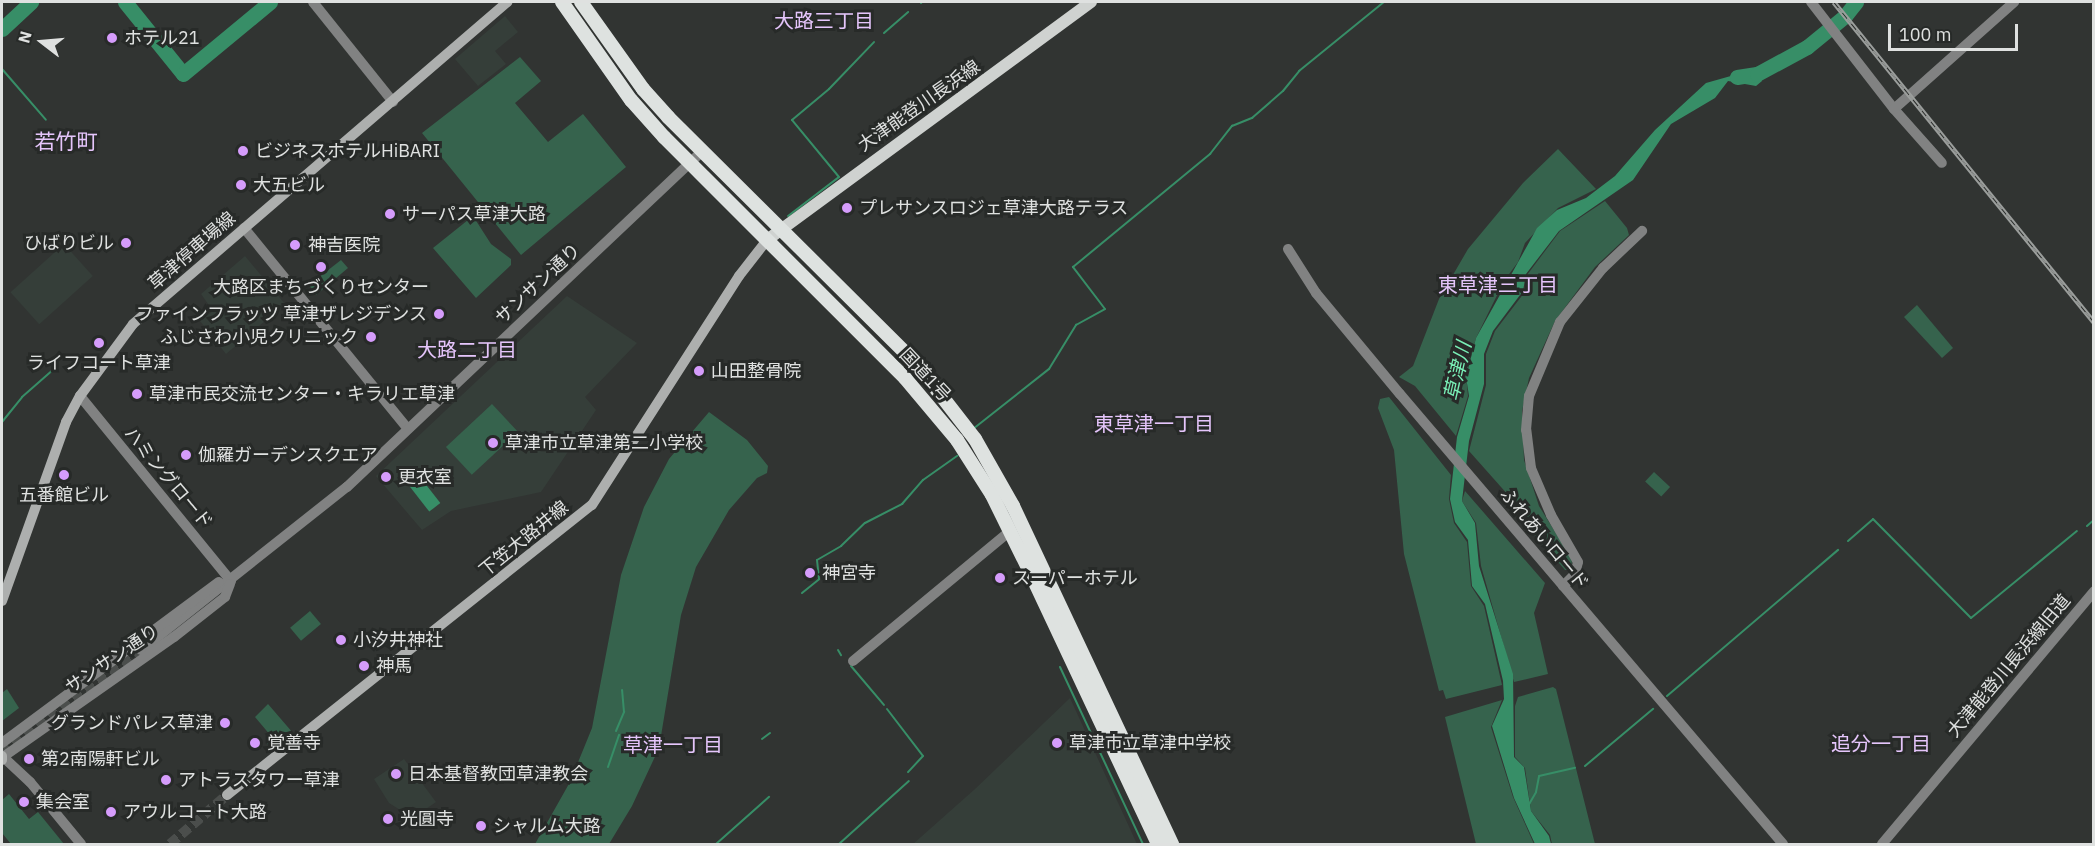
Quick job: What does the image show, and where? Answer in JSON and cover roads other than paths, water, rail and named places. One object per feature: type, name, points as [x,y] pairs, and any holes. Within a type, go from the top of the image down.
[{"type":"highway","name":"国道1号","points":[[562,2],[631,99],[690,163],[940,418],[992,495],[1158,844]]},
{"type":"highway","name":"国道1号","points":[[581,2],[643,89],[702,151],[916,363],[975,439],[1013,506],[1172,844]]},
{"type":"main road","name":"草津停車場線","points":[[2,601],[56,446],[80,396],[133,324],[508,2]]},
{"type":"main road","name":"大津能登川長浜線","points":[[767,240],[1091,2]]},
{"type":"main road","name":"下笠大路井線","points":[[227,795],[592,505],[739,276],[767,240]]},
{"type":"street","points":[[313,2],[393,102]]},
{"type":"street","points":[[1811,2],[1894,109],[1942,163]]},
{"type":"street","points":[[1894,109],[2014,2]]},
{"type":"street","name":"サンサン通り","points":[[2,758],[174,637],[225,597],[231,581],[347,487],[702,151]]},
{"type":"street","points":[[244,228],[408,429]]},
{"type":"street","points":[[1563,586],[1575,574],[1578,562],[1551,515],[1531,468],[1526,430],[1529,396],[1560,321],[1597,274],[1642,231]]},
{"type":"street","name":"ふれあいロード","points":[[1288,249],[1316,293],[1783,844]]},
{"type":"street","name":"ハミングロード","points":[[80,396],[231,581]]},
{"type":"street","points":[[853,662],[1010,531]]},
{"type":"street","points":[[141,650],[231,581]]},
{"type":"street","name":"サンサン通り","points":[[2,743],[220,582],[231,581]]},
{"type":"street","name":"大津能登川長浜線旧道","points":[[1882,844],[2094,591]]},
{"type":"street","points":[[2,758],[30,782],[81,844]]},
{"type":"waterway","points":[[2,29],[31,2]]},
{"type":"waterway","points":[[125,2],[183,74],[270,2]]},
{"type":"waterway","points":[[973,429],[1049,369],[1076,325],[1105,309],[1073,267],[1210,154],[1232,126],[1252,118],[1283,91],[1299,71],[1384,2]]},
{"type":"waterway","name":"草津川","points":[[1737,77],[1757,74],[1807,47],[1845,16],[1856,2]]},
{"type":"waterway","points":[[884,33],[908,12]]},
{"type":"waterway","points":[[788,216],[839,177],[792,120],[829,89],[874,42]]},
{"type":"waterway","points":[[2,69],[46,120]]},
{"type":"waterway","points":[[2,422],[22,397],[55,368]]},
{"type":"waterway","points":[[802,593],[819,579],[817,560],[841,546],[865,523],[902,504],[923,480],[957,456]]},
{"type":"waterway","points":[[1848,541],[1873,519],[1971,618],[2077,531]]},
{"type":"waterway","points":[[2087,526],[2094,520]]},
{"type":"waterway","points":[[1667,696],[1838,550]]},
{"type":"waterway","points":[[838,650],[841,655]]},
{"type":"waterway","points":[[851,666],[884,705]]},
{"type":"waterway","points":[[1060,667],[1143,844]]},
{"type":"waterway","points":[[616,731],[624,712],[622,690]]},
{"type":"waterway","points":[[887,709],[923,756],[908,772]]},
{"type":"waterway","points":[[1585,766],[1653,709]]},
{"type":"waterway","points":[[762,739],[770,733]]},
{"type":"waterway","points":[[608,767],[619,735]]},
{"type":"waterway","points":[[1528,806],[1536,792],[1539,776],[1575,768]]},
{"type":"waterway","points":[[839,844],[909,781]]},
{"type":"waterway","points":[[716,844],[769,797]]},
{"type":"tunnel","points":[[2,754],[141,650]]},
{"type":"tunnel","points":[[170,844],[227,795]]},
{"type":"railway","points":[[1834,2],[2094,322]]},
{"type":"place","name":"ホテル21","points":[[112,38]]},
{"type":"place","name":"ビジネスホテルHiBARI","points":[[243,151]]},
{"type":"place","name":"大五ビル","points":[[241,185]]},
{"type":"place","name":"プレサンスロジェ草津大路テラス","points":[[847,208]]},
{"type":"place","name":"サーパス草津大路","points":[[390,214]]},
{"type":"place","name":"ひばりビル","points":[[126,243]]},
{"type":"place","name":"神吉医院","points":[[295,245]]},
{"type":"place","name":"大路区まちづくりセンター","points":[[321,267]]},
{"type":"place","name":"ファインフラッツ 草津ザレジデンス","points":[[439,314]]},
{"type":"place","name":"ふじさわ小児クリニック","points":[[371,337]]},
{"type":"place","name":"ライフコート草津","points":[[99,343]]},
{"type":"place","name":"山田整骨院","points":[[699,371]]},
{"type":"place","name":"草津市民交流センター・キラリエ草津","points":[[137,394]]},
{"type":"place","name":"草津市立草津第二小学校","points":[[493,443]]},
{"type":"place","name":"伽羅ガーデンスクエア","points":[[186,455]]},
{"type":"place","name":"五番館ビル","points":[[64,475]]},
{"type":"place","name":"更衣室","points":[[386,477]]},
{"type":"place","name":"神宮寺","points":[[810,573]]},
{"type":"place","name":"スーパーホテル","points":[[1000,578]]},
{"type":"place","name":"小汐井神社","points":[[341,640]]},
{"type":"place","name":"神馬","points":[[364,666]]},
{"type":"place","name":"グランドパレス草津","points":[[225,723]]},
{"type":"place","name":"覚善寺","points":[[255,743]]},
{"type":"place","name":"草津市立草津中学校","points":[[1057,743]]},
{"type":"place","name":"第2南陽軒ビル","points":[[29,759]]},
{"type":"place","name":"日本基督教団草津教会","points":[[396,774]]},
{"type":"place","name":"アトラスタワー草津","points":[[166,780]]},
{"type":"place","name":"集会室","points":[[24,802]]},
{"type":"place","name":"アウルコート大路","points":[[111,812]]},
{"type":"place","name":"光圓寺","points":[[388,819]]},
{"type":"place","name":"シャルム大路","points":[[481,826]]},
{"type":"district","name":"大路三丁目","points":[[824,20]]},
{"type":"district","name":"若竹町","points":[[66,141]]},
{"type":"district","name":"東草津三丁目","points":[[1498,284]]},
{"type":"district","name":"大路二丁目","points":[[467,349]]},
{"type":"district","name":"東草津一丁目","points":[[1154,423]]},
{"type":"district","name":"追分一丁目","points":[[1881,743]]},
{"type":"district","name":"草津一丁目","points":[[673,744]]}]
